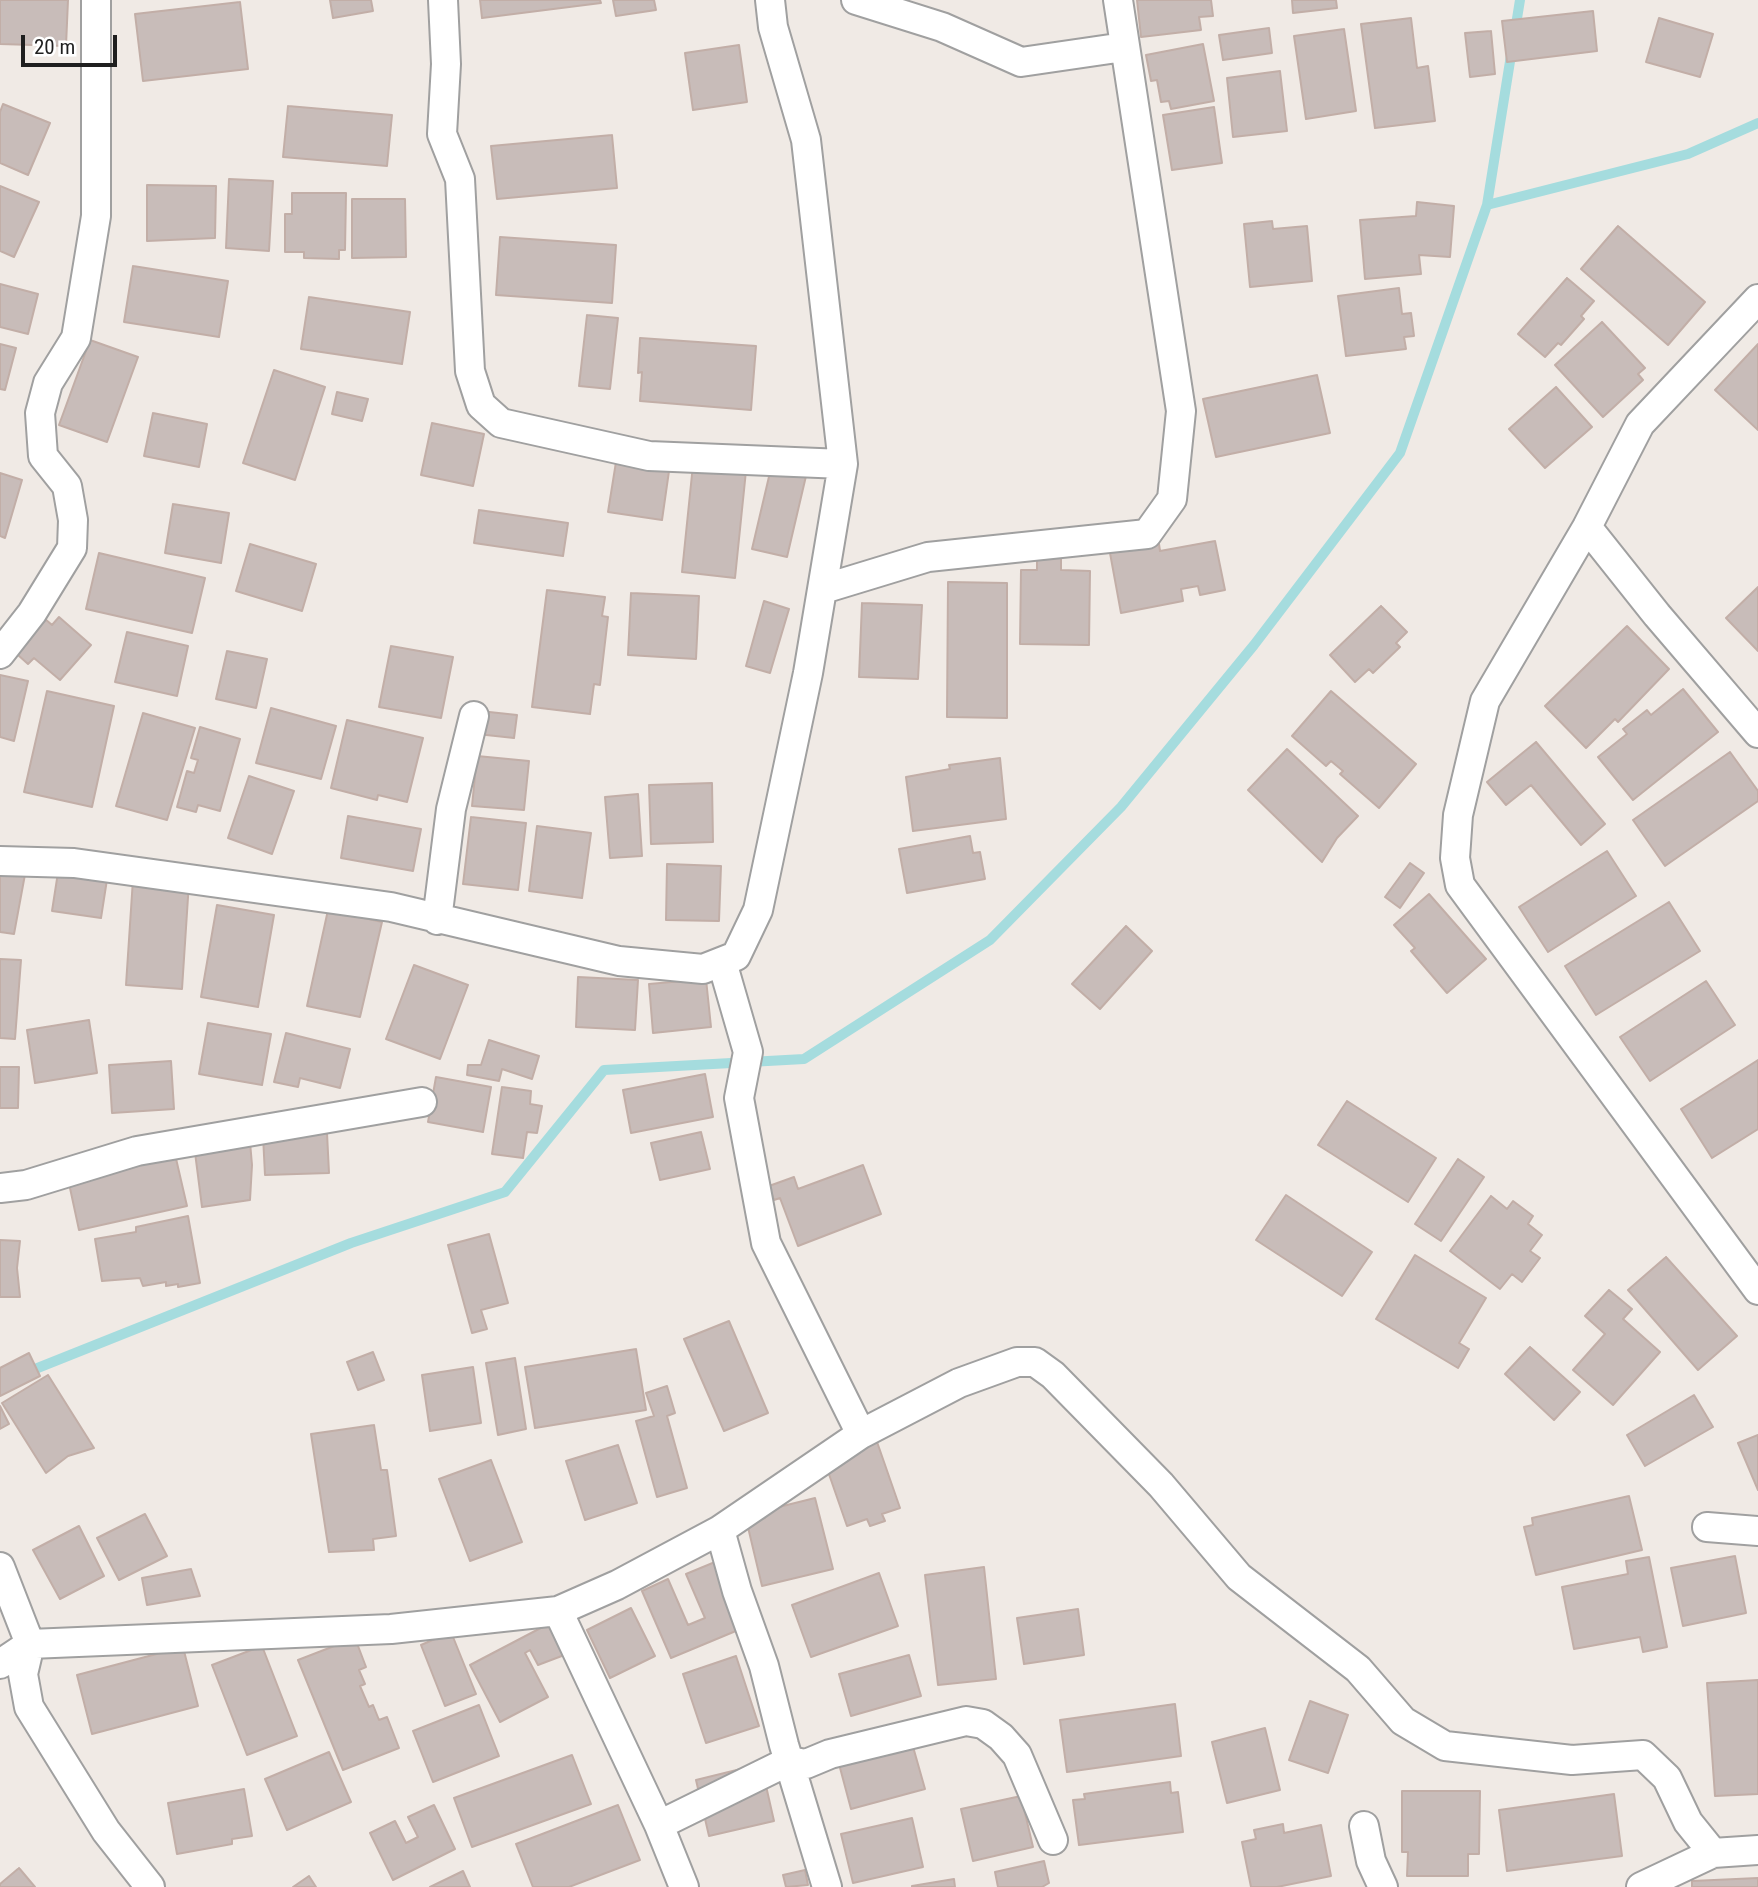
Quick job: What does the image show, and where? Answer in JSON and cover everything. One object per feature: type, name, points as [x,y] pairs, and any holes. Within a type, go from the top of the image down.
[{"type":"street","points":[[0,654],[32,613],[72,548],[73,520],[67,486],[43,456],[40,414],[48,383],[76,338],[96,216],[96,0]]},
{"type":"street","points":[[443,0],[446,64],[442,134],[460,179],[470,371],[481,405],[501,423],[649,456],[843,464]]},
{"type":"street","points":[[0,861],[74,863],[266,887],[391,907],[619,961],[703,969],[736,956],[758,910],[808,673],[843,464],[806,140],[773,27],[771,0]]},
{"type":"street","points":[[856,0],[942,27],[1021,62],[1124,47]]},
{"type":"street","points":[[823,589],[928,557],[1147,534],[1172,499],[1181,411],[1118,0]]},
{"type":"street","points":[[1758,299],[1640,424],[1587,527],[1485,701],[1458,815],[1455,858],[1460,885],[1758,1290]]},
{"type":"street","points":[[1587,527],[1657,615],[1758,733]]},
{"type":"street","points":[[437,920],[451,808],[474,716]]},
{"type":"street","points":[[722,962],[748,1052],[739,1098],[766,1243],[861,1434]]},
{"type":"street","points":[[0,1188],[26,1185],[137,1151],[422,1102]]},
{"type":"street","points":[[0,1664],[30,1644],[391,1629],[558,1611],[617,1586],[720,1530],[861,1434],[959,1383],[1017,1362],[1035,1362],[1053,1375],[1161,1485],[1239,1577],[1358,1669],[1403,1721],[1445,1746],[1572,1760],[1643,1755],[1667,1778],[1688,1822],[1713,1853]]},
{"type":"street","points":[[1707,1527],[1758,1531]]},
{"type":"street","points":[[720,1530],[737,1591],[764,1666],[827,1887]]},
{"type":"street","points":[[0,1567],[30,1644],[23,1674],[29,1707],[106,1831],[150,1887]]},
{"type":"street","points":[[558,1611],[659,1825],[684,1887]]},
{"type":"street","points":[[659,1825],[789,1761],[806,1764],[830,1754],[966,1721],[983,1724],[1001,1737],[1017,1755],[1053,1840]]},
{"type":"street","points":[[1364,1826],[1371,1861],[1383,1887]]},
{"type":"street","points":[[1641,1887],[1713,1853],[1758,1850]]},
{"type":"building","points":[[0,0],[68,0],[66,46],[0,44]]},
{"type":"building","points":[[330,0],[371,0],[373,11],[333,18]]},
{"type":"building","points":[[480,0],[600,0],[601,3],[482,18]]},
{"type":"building","points":[[613,0],[654,0],[656,10],[616,16]]},
{"type":"building","points":[[1137,0],[1211,0],[1213,16],[1199,17],[1201,30],[1141,37]]},
{"type":"building","points":[[1292,0],[1336,0],[1337,8],[1293,13]]},
{"type":"building","points":[[240,2],[248,69],[143,81],[135,14]]},
{"type":"building","points":[[1593,11],[1597,51],[1507,62],[1502,21]]},
{"type":"building","points":[[1411,18],[1417,68],[1428,66],[1435,121],[1375,128],[1361,24]]},
{"type":"building","points":[[1659,18],[1713,34],[1700,77],[1646,62]]},
{"type":"building","points":[[1269,28],[1272,53],[1223,60],[1219,35]]},
{"type":"building","points":[[1344,29],[1356,111],[1306,119],[1294,36]]},
{"type":"building","points":[[1491,31],[1495,74],[1470,77],[1465,33]]},
{"type":"building","points":[[1203,44],[1214,101],[1171,109],[1169,101],[1161,102],[1157,80],[1151,81],[1146,55]]},
{"type":"building","points":[[739,45],[747,102],[693,110],[685,53]]},
{"type":"building","points":[[1280,71],[1287,131],[1233,137],[1227,78]]},
{"type":"building","points":[[3,104],[50,123],[28,175],[0,163],[0,112]]},
{"type":"building","points":[[288,106],[392,115],[387,166],[283,157]]},
{"type":"building","points":[[1214,107],[1222,163],[1172,170],[1163,115]]},
{"type":"building","points":[[612,135],[617,188],[497,199],[491,146]]},
{"type":"building","points":[[229,179],[273,181],[269,251],[226,248]]},
{"type":"building","points":[[147,185],[216,186],[215,238],[147,241]]},
{"type":"building","points":[[0,186],[39,202],[14,257],[0,251]]},
{"type":"building","points":[[292,193],[346,193],[345,250],[339,250],[339,259],[304,258],[304,252],[285,252],[285,214],[292,214]]},
{"type":"building","points":[[352,199],[405,199],[406,257],[352,258]]},
{"type":"building","points":[[1417,202],[1454,206],[1450,257],[1419,255],[1421,274],[1365,279],[1360,220],[1416,216]]},
{"type":"building","points":[[1272,221],[1273,229],[1307,226],[1312,281],[1250,287],[1244,224]]},
{"type":"building","points":[[1618,226],[1705,302],[1668,345],[1581,269]]},
{"type":"building","points":[[500,237],[616,245],[612,303],[496,295]]},
{"type":"building","points":[[133,266],[228,281],[219,337],[124,322]]},
{"type":"building","points":[[1567,278],[1594,301],[1581,316],[1584,319],[1561,345],[1558,343],[1545,357],[1518,334]]},
{"type":"building","points":[[0,284],[38,294],[28,334],[0,327]]},
{"type":"building","points":[[1399,288],[1402,314],[1411,313],[1414,336],[1404,337],[1406,349],[1346,356],[1338,296]]},
{"type":"building","points":[[309,297],[410,312],[402,364],[301,349]]},
{"type":"building","points":[[587,315],[618,318],[610,389],[579,386]]},
{"type":"building","points":[[1602,322],[1645,368],[1638,374],[1643,380],[1603,417],[1555,365]]},
{"type":"building","points":[[640,338],[756,346],[751,410],[640,401]]},
{"type":"building","points":[[90,340],[138,357],[107,442],[59,425]]},
{"type":"building","points":[[0,344],[16,348],[5,390],[0,389]]},
{"type":"building","points":[[1758,344],[1758,430],[1715,390]]},
{"type":"building","points":[[274,370],[325,387],[295,480],[243,463]]},
{"type":"building","points":[[1317,375],[1330,433],[1216,457],[1203,399]]},
{"type":"building","points":[[1556,387],[1592,427],[1545,468],[1509,429]]},
{"type":"building","points":[[337,392],[368,399],[362,421],[332,414]]},
{"type":"building","points":[[153,413],[207,424],[199,467],[144,456]]},
{"type":"building","points":[[432,423],[484,434],[473,486],[421,475]]},
{"type":"building","points":[[775,451],[810,459],[787,557],[752,549]]},
{"type":"building","points":[[694,455],[747,461],[735,578],[682,572]]},
{"type":"building","points":[[616,462],[669,471],[662,520],[608,512]]},
{"type":"building","points":[[0,473],[22,480],[5,538],[0,536]]},
{"type":"building","points":[[173,504],[229,513],[221,563],[165,553]]},
{"type":"building","points":[[479,510],[568,523],[563,556],[474,543]]},
{"type":"building","points":[[1215,541],[1225,590],[1200,595],[1198,586],[1181,589],[1183,601],[1121,613],[1110,553],[1159,544],[1160,551]]},
{"type":"building","points":[[250,544],[316,564],[302,611],[236,591]]},
{"type":"building","points":[[99,553],[205,578],[192,633],[86,609]]},
{"type":"building","points":[[1037,556],[1061,556],[1061,570],[1090,571],[1089,645],[1020,644],[1021,570],[1037,570]]},
{"type":"building","points":[[948,582],[1007,583],[1007,718],[947,717]]},
{"type":"building","points":[[1758,587],[1758,651],[1726,618]]},
{"type":"building","points":[[547,590],[605,597],[602,616],[608,617],[600,685],[594,684],[590,714],[532,707]]},
{"type":"building","points":[[631,593],[699,596],[696,659],[628,655]]},
{"type":"building","points":[[764,601],[789,609],[770,673],[746,666]]},
{"type":"building","points":[[862,603],[922,605],[918,679],[859,677]]},
{"type":"building","points":[[1381,606],[1407,632],[1396,643],[1400,647],[1373,673],[1369,669],[1355,682],[1330,655]]},
{"type":"building","points":[[37,612],[52,625],[59,617],[91,645],[60,680],[34,658],[28,664],[8,646]]},
{"type":"building","points":[[1627,626],[1669,669],[1618,722],[1615,719],[1586,748],[1545,706]]},
{"type":"building","points":[[127,632],[188,646],[177,696],[115,682]]},
{"type":"building","points":[[391,646],[453,657],[441,718],[379,707]]},
{"type":"building","points":[[227,651],[267,659],[256,708],[216,699]]},
{"type":"building","points":[[0,675],[28,681],[14,741],[0,737]]},
{"type":"building","points":[[1683,689],[1718,732],[1633,800],[1598,757],[1627,734],[1623,729],[1647,710],[1651,715]]},
{"type":"building","points":[[47,691],[114,706],[92,807],[24,792]]},
{"type":"building","points":[[1331,691],[1416,764],[1379,808],[1340,774],[1343,771],[1331,761],[1326,766],[1292,736]]},
{"type":"building","points":[[271,708],[336,726],[321,779],[256,763]]},
{"type":"building","points":[[480,711],[517,715],[514,738],[477,734]]},
{"type":"building","points":[[143,713],[195,728],[167,820],[116,806]]},
{"type":"building","points":[[347,720],[423,738],[407,802],[378,795],[377,800],[331,788]]},
{"type":"building","points":[[200,727],[240,739],[220,811],[198,805],[196,812],[177,807],[187,771],[194,773],[198,760],[191,758]]},
{"type":"building","points":[[1536,742],[1605,824],[1581,845],[1531,785],[1506,805],[1487,782]]},
{"type":"building","points":[[1287,749],[1358,816],[1337,838],[1322,862],[1248,790]]},
{"type":"building","points":[[1730,752],[1758,791],[1758,801],[1665,866],[1633,820]]},
{"type":"building","points":[[477,756],[529,761],[524,810],[472,806]]},
{"type":"building","points":[[1000,758],[1006,819],[913,831],[906,777],[950,769],[949,765]]},
{"type":"building","points":[[249,776],[294,791],[272,854],[228,838]]},
{"type":"building","points":[[712,783],[713,842],[651,844],[649,785]]},
{"type":"building","points":[[638,794],[642,856],[610,858],[605,797]]},
{"type":"building","points":[[348,816],[421,829],[413,871],[341,858]]},
{"type":"building","points":[[471,817],[526,823],[518,890],[463,884]]},
{"type":"building","points":[[537,826],[591,833],[582,898],[529,891]]},
{"type":"building","points":[[970,836],[973,853],[980,852],[985,879],[907,893],[899,849]]},
{"type":"building","points":[[1607,851],[1636,896],[1548,952],[1519,907]]},
{"type":"building","points":[[1410,863],[1424,873],[1400,908],[1385,897]]},
{"type":"building","points":[[0,864],[26,869],[14,934],[0,932]]},
{"type":"building","points":[[667,864],[721,866],[719,921],[666,920]]},
{"type":"building","points":[[59,866],[108,873],[101,918],[52,911]]},
{"type":"building","points":[[133,879],[189,882],[182,989],[126,985]]},
{"type":"building","points":[[1429,894],[1486,959],[1447,993],[1411,951],[1415,948],[1394,925]]},
{"type":"building","points":[[1669,902],[1700,951],[1596,1015],[1565,966]]},
{"type":"building","points":[[217,905],[274,915],[258,1007],[201,997]]},
{"type":"building","points":[[328,910],[382,922],[360,1017],[307,1006]]},
{"type":"building","points":[[1126,926],[1152,951],[1100,1009],[1072,984]]},
{"type":"building","points":[[0,959],[21,960],[15,1039],[0,1038]]},
{"type":"building","points":[[414,965],[468,985],[440,1059],[386,1039]]},
{"type":"building","points":[[578,977],[638,980],[635,1030],[576,1027]]},
{"type":"building","points":[[706,979],[711,1027],[653,1033],[649,984]]},
{"type":"building","points":[[1706,981],[1735,1025],[1650,1081],[1620,1037]]},
{"type":"building","points":[[89,1020],[97,1073],[35,1083],[27,1030]]},
{"type":"building","points":[[208,1023],[271,1034],[262,1085],[199,1074]]},
{"type":"building","points":[[286,1033],[350,1049],[340,1088],[300,1078],[298,1087],[274,1082]]},
{"type":"building","points":[[489,1040],[539,1056],[532,1079],[502,1069],[499,1081],[467,1075],[468,1065],[481,1065]]},
{"type":"building","points":[[1758,1060],[1758,1129],[1712,1158],[1681,1109]]},
{"type":"building","points":[[171,1061],[174,1109],[112,1113],[109,1065]]},
{"type":"building","points":[[0,1067],[19,1067],[18,1108],[0,1108]]},
{"type":"building","points":[[705,1074],[713,1117],[631,1133],[623,1090]]},
{"type":"building","points":[[436,1077],[491,1087],[483,1132],[428,1122]]},
{"type":"building","points":[[502,1087],[531,1091],[530,1104],[542,1106],[537,1133],[527,1132],[523,1158],[492,1154]]},
{"type":"building","points":[[1347,1101],[1436,1158],[1408,1202],[1318,1145]]},
{"type":"building","points":[[326,1113],[329,1173],[265,1175],[262,1116]]},
{"type":"building","points":[[248,1119],[252,1165],[250,1200],[202,1207],[192,1129]]},
{"type":"building","points":[[701,1132],[710,1169],[660,1180],[651,1143]]},
{"type":"building","points":[[174,1150],[187,1206],[79,1230],[67,1174]]},
{"type":"building","points":[[1458,1159],[1484,1177],[1441,1241],[1415,1224]]},
{"type":"building","points":[[863,1165],[881,1214],[798,1246],[780,1198],[774,1200],[769,1186],[794,1177],[798,1189]]},
{"type":"building","points":[[1286,1195],[1372,1252],[1342,1296],[1256,1240]]},
{"type":"building","points":[[1491,1196],[1507,1209],[1513,1201],[1533,1216],[1528,1224],[1542,1235],[1530,1251],[1540,1258],[1522,1282],[1512,1274],[1500,1289],[1450,1251]]},
{"type":"building","points":[[188,1216],[200,1283],[178,1287],[178,1284],[166,1286],[166,1282],[143,1286],[140,1278],[102,1281],[95,1239],[136,1232],[136,1227]]},
{"type":"building","points":[[489,1234],[508,1303],[481,1310],[487,1329],[472,1333],[448,1245]]},
{"type":"building","points":[[0,1240],[20,1241],[17,1268],[20,1297],[0,1297]]},
{"type":"building","points":[[1415,1255],[1486,1298],[1459,1343],[1469,1349],[1458,1368],[1376,1319]]},
{"type":"building","points":[[1666,1257],[1737,1336],[1698,1370],[1628,1290]]},
{"type":"building","points":[[1609,1290],[1632,1309],[1623,1319],[1660,1352],[1613,1405],[1573,1370],[1605,1334],[1585,1316]]},
{"type":"building","points":[[729,1321],[768,1413],[724,1431],[684,1339]]},
{"type":"building","points":[[1530,1347],[1580,1392],[1554,1420],[1505,1374]]},
{"type":"building","points":[[636,1349],[646,1410],[535,1428],[525,1367]]},
{"type":"building","points":[[373,1352],[384,1380],[358,1390],[347,1362]]},
{"type":"building","points":[[29,1353],[40,1376],[0,1396],[0,1368]]},
{"type":"building","points":[[515,1358],[526,1429],[498,1435],[486,1363]]},
{"type":"building","points":[[473,1367],[481,1423],[430,1431],[422,1375]]},
{"type":"building","points":[[48,1375],[94,1448],[68,1456],[46,1473],[2,1403]]},
{"type":"building","points":[[667,1386],[675,1413],[667,1416],[687,1488],[657,1497],[636,1421],[654,1416],[646,1393]]},
{"type":"building","points":[[1694,1395],[1713,1427],[1645,1466],[1627,1435]]},
{"type":"building","points":[[0,1406],[9,1424],[0,1429]]},
{"type":"building","points":[[374,1425],[381,1470],[387,1470],[396,1536],[373,1539],[374,1550],[329,1552],[311,1434]]},
{"type":"building","points":[[1758,1435],[1758,1490],[1738,1443]]},
{"type":"building","points":[[876,1439],[900,1508],[882,1514],[885,1521],[870,1526],[867,1519],[847,1526],[823,1457]]},
{"type":"building","points":[[618,1445],[637,1503],[585,1520],[566,1461]]},
{"type":"building","points":[[491,1460],[522,1542],[470,1561],[439,1479]]},
{"type":"building","points":[[1629,1496],[1642,1550],[1536,1575],[1524,1527],[1533,1525],[1532,1518]]},
{"type":"building","points":[[815,1498],[833,1569],[762,1586],[747,1523],[765,1518],[763,1511]]},
{"type":"building","points":[[145,1514],[167,1556],[119,1580],[97,1538]]},
{"type":"building","points":[[79,1526],[104,1576],[60,1599],[33,1550]]},
{"type":"building","points":[[1735,1556],[1746,1613],[1683,1626],[1671,1568]]},
{"type":"building","points":[[1649,1557],[1667,1647],[1643,1652],[1640,1637],[1574,1649],[1562,1587],[1628,1574],[1626,1561]]},
{"type":"building","points":[[715,1562],[743,1628],[671,1658],[642,1591],[668,1579],[688,1625],[705,1618],[686,1574]]},
{"type":"building","points":[[984,1567],[996,1679],[938,1685],[925,1575]]},
{"type":"building","points":[[191,1569],[200,1596],[147,1605],[142,1578]]},
{"type":"building","points":[[879,1573],[898,1626],[811,1657],[792,1605]]},
{"type":"building","points":[[631,1608],[655,1656],[610,1678],[587,1630]]},
{"type":"building","points":[[1078,1609],[1084,1655],[1024,1664],[1017,1618]]},
{"type":"building","points":[[556,1620],[567,1654],[538,1665],[530,1650],[525,1653],[548,1697],[500,1722],[470,1665]]},
{"type":"building","points":[[451,1632],[476,1694],[445,1706],[421,1645]]},
{"type":"building","points":[[355,1638],[366,1667],[359,1670],[365,1684],[360,1686],[369,1707],[373,1705],[379,1720],[387,1717],[399,1748],[343,1770],[298,1660]]},
{"type":"building","points":[[262,1646],[297,1736],[247,1755],[212,1665]]},
{"type":"building","points":[[183,1647],[198,1706],[92,1734],[77,1675]]},
{"type":"building","points":[[909,1655],[921,1696],[851,1716],[839,1674]]},
{"type":"building","points":[[736,1656],[759,1726],[706,1743],[683,1674]]},
{"type":"building","points":[[1758,1680],[1758,1794],[1715,1796],[1707,1683]]},
{"type":"building","points":[[1310,1701],[1348,1715],[1328,1773],[1289,1760]]},
{"type":"building","points":[[1175,1704],[1181,1756],[1067,1772],[1060,1720]]},
{"type":"building","points":[[479,1705],[499,1756],[433,1782],[413,1731]]},
{"type":"building","points":[[1265,1728],[1280,1790],[1227,1803],[1212,1742]]},
{"type":"building","points":[[908,1729],[925,1789],[851,1809],[835,1749]]},
{"type":"building","points":[[329,1752],[351,1802],[287,1830],[265,1779]]},
{"type":"building","points":[[572,1755],[591,1804],[472,1847],[454,1798]]},
{"type":"building","points":[[761,1764],[774,1821],[709,1836],[696,1780]]},
{"type":"building","points":[[1170,1782],[1171,1793],[1178,1792],[1183,1832],[1079,1845],[1073,1800],[1085,1799],[1084,1794]]},
{"type":"building","points":[[244,1789],[252,1836],[232,1839],[232,1844],[177,1854],[168,1803]]},
{"type":"building","points":[[1402,1791],[1480,1791],[1479,1854],[1468,1854],[1468,1876],[1407,1876],[1408,1852],[1402,1852]]},
{"type":"building","points":[[1614,1794],[1622,1856],[1507,1871],[1499,1810]]},
{"type":"building","points":[[1021,1796],[1033,1847],[973,1861],[961,1809]]},
{"type":"building","points":[[434,1805],[455,1849],[393,1880],[370,1833],[395,1821],[406,1843],[418,1837],[408,1817]]},
{"type":"building","points":[[618,1805],[640,1860],[569,1887],[533,1887],[516,1844]]},
{"type":"building","points":[[912,1818],[923,1867],[853,1883],[841,1834]]},
{"type":"building","points":[[1283,1824],[1284,1833],[1321,1825],[1331,1876],[1277,1887],[1251,1887],[1242,1842],[1256,1839],[1254,1830]]},
{"type":"building","points":[[1044,1861],[1049,1883],[1042,1887],[998,1887],[995,1872]]},
{"type":"building","points":[[19,1868],[35,1887],[0,1887],[0,1884]]},
{"type":"building","points":[[805,1870],[808,1885],[786,1887],[783,1875]]},
{"type":"building","points":[[463,1871],[470,1887],[430,1887]]},
{"type":"building","points":[[309,1876],[316,1887],[293,1887]]},
{"type":"building","points":[[1758,1878],[1758,1887],[1692,1887],[1692,1881]]},
{"type":"building","points":[[954,1879],[955,1887],[912,1887],[912,1886]]},
{"type":"waterway","points":[[1515,31],[1520,0]]},
{"type":"waterway","points":[[0,1383],[351,1243],[505,1192],[604,1070],[804,1059],[990,940],[1121,807],[1254,645],[1400,453],[1487,205],[1512,49]]},
{"type":"waterway","points":[[1487,205],[1688,154],[1758,123]]}]
